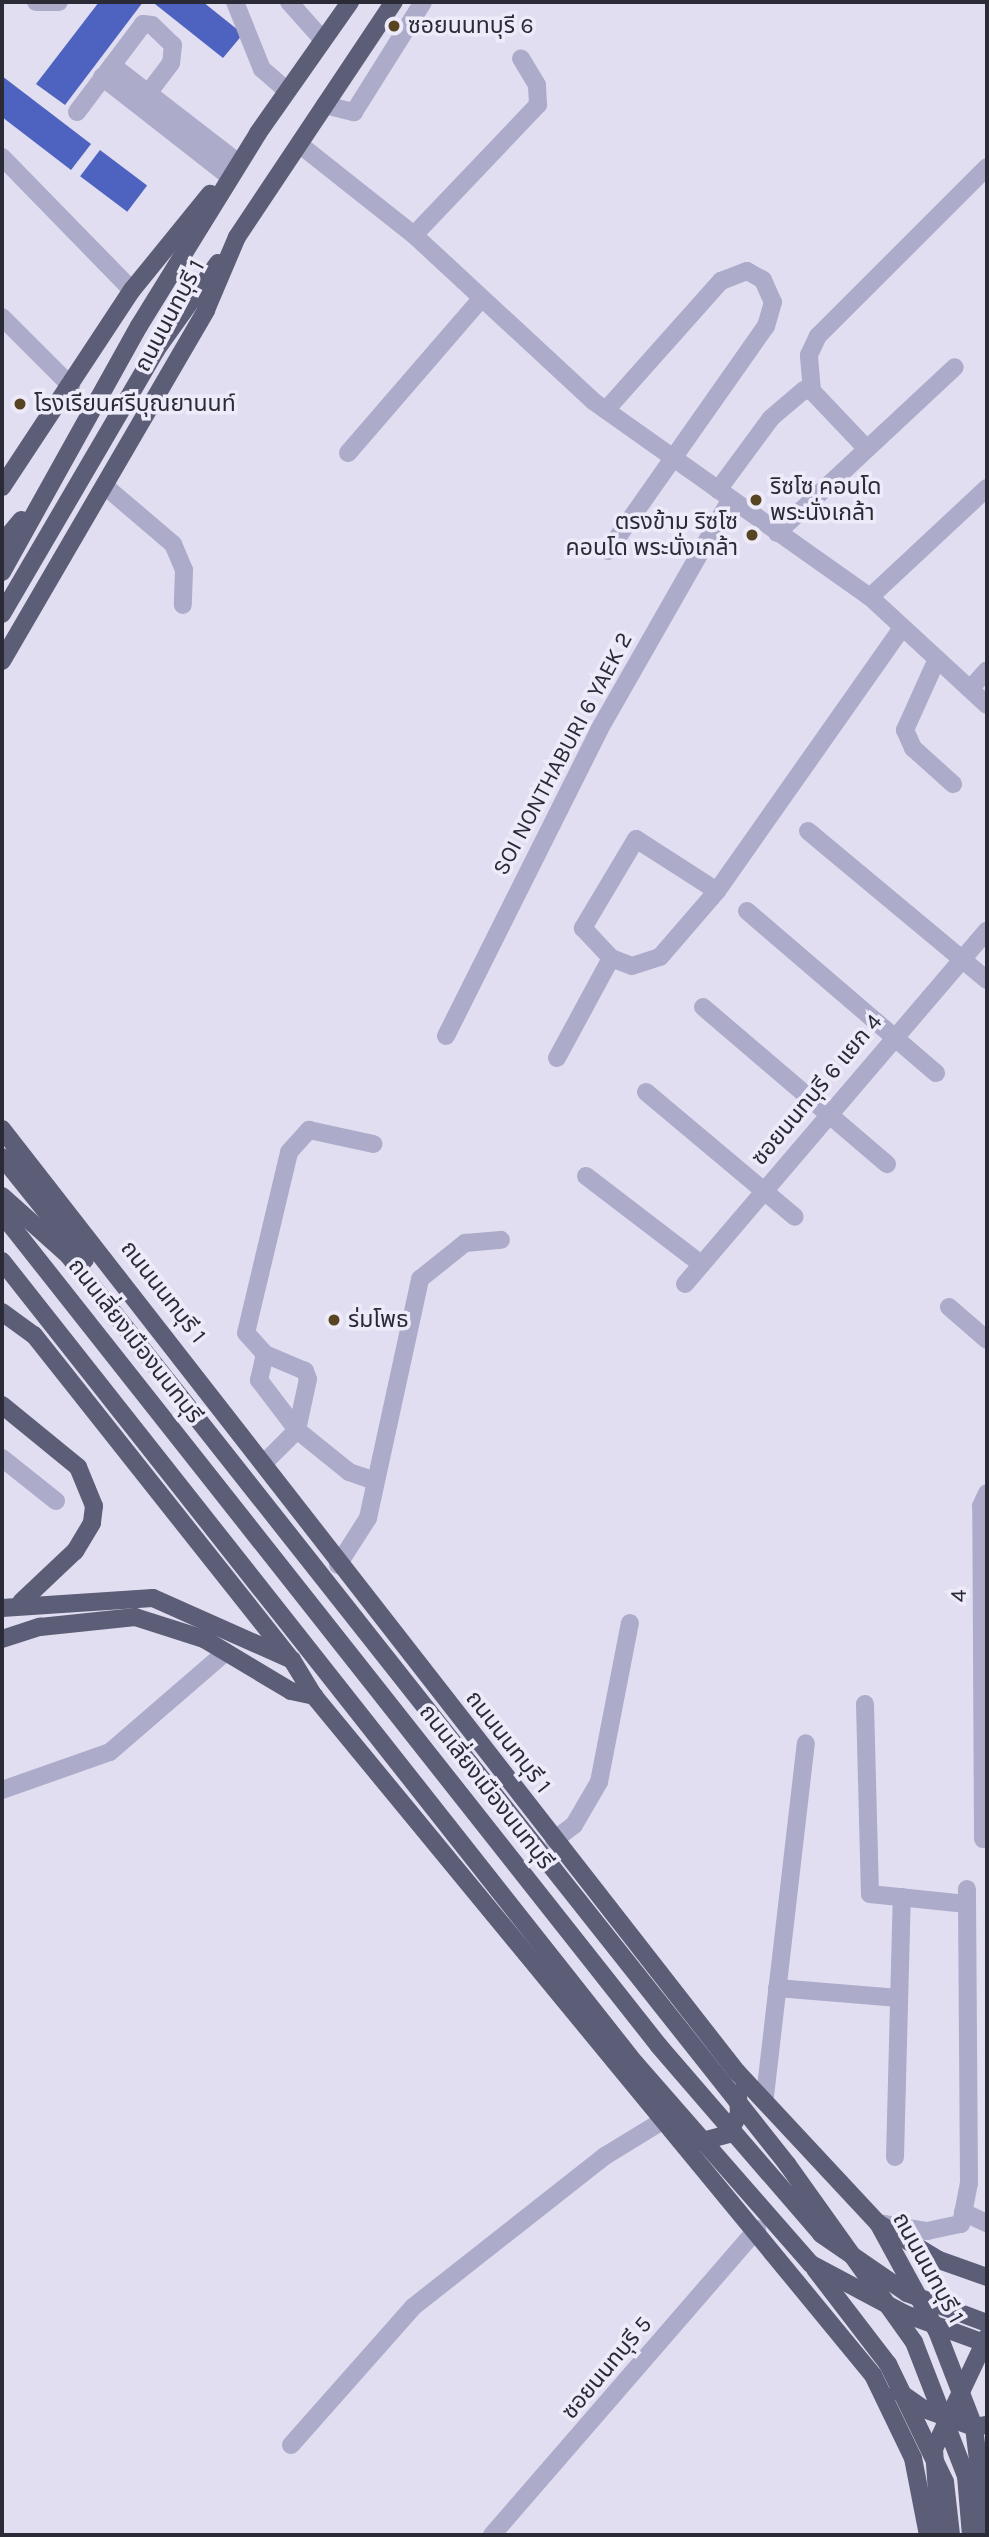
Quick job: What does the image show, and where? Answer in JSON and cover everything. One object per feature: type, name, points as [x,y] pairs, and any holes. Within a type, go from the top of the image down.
[{"type":"main road","name":"ถนนนนทบุรี 1","points":[[2,572],[43,493],[258,134],[350,2]]},
{"type":"main road","name":"ถนนนนทบุรี 1","points":[[2,661],[106,487],[206,310],[237,237],[394,2]]},
{"type":"main road","points":[[3,484],[71,386],[132,290],[258,134]]},
{"type":"main road","points":[[2,614],[156,350],[237,237]]},
{"type":"main road","points":[[2,543],[43,493]]},
{"type":"main road","name":"ถนนนนทบุรี 1","points":[[2,1129],[264,1462],[338,1565],[737,2072],[765,2096],[878,2223],[980,2426],[987,2535]]},
{"type":"main road","points":[[2,1157],[74,1244],[162,1371]]},
{"type":"main road","points":[[2,1196],[68,1255],[787,2164],[914,2342],[966,2476],[971,2535]]},
{"type":"main road","name":"ถนนเลี่ยงเมืองนนทบุรี","points":[[2,1214],[659,2046],[821,2234],[907,2293],[987,2323]]},
{"type":"main road","points":[[2,1261],[635,2063],[811,2264],[888,2364],[945,2482],[951,2535]]},
{"type":"main road","points":[[2,1312],[34,1335],[292,1660],[314,1696],[757,2229],[873,2375],[914,2458],[928,2535]]},
{"type":"main road","points":[[2,1405],[78,1467],[94,1506],[75,1551],[21,1602]]},
{"type":"main road","points":[[2,1608],[21,1602],[153,1598],[292,1660]]},
{"type":"main road","points":[[2,1639],[40,1627],[135,1617],[226,1652],[290,1691],[314,1696]]},
{"type":"main road","points":[[669,2123],[699,2143],[728,2133],[739,2114],[737,2072]]},
{"type":"main road","points":[[878,2223],[939,2260],[987,2277]]},
{"type":"main road","points":[[811,2264],[905,2314],[987,2344]]},
{"type":"main road","name":"ถนนนนทบุรี 1","points":[[940,2535],[934,2449],[946,2417],[987,2337]]},
{"type":"main road","points":[[873,2375],[946,2417],[980,2426]]},
{"type":"street","points":[[36,2],[60,2]]},
{"type":"street","points":[[235,2],[258,62],[287,91]]},
{"type":"street","points":[[289,2],[323,40]]},
{"type":"street","points":[[325,104],[354,112],[424,2]]},
{"type":"street","points":[[77,112],[143,24],[152,24],[173,45],[174,54],[148,93]]},
{"type":"street","points":[[414,234],[538,105],[537,85],[521,58]]},
{"type":"street","points":[[107,71],[148,93],[231,168]]},
{"type":"street","points":[[107,71],[231,168]]},
{"type":"street","points":[[299,144],[414,234],[481,299],[606,410],[668,457],[870,597],[987,705]]},
{"type":"street","points":[[2,157],[132,290]]},
{"type":"street","points":[[867,449],[812,391],[809,355],[818,336],[987,167]]},
{"type":"street","points":[[606,410],[721,281],[747,271],[763,280],[773,302],[766,326],[668,457],[608,551]]},
{"type":"street","points":[[348,453],[481,299]]},
{"type":"street","points":[[2,317],[71,386]]},
{"type":"street","points":[[777,533],[955,367]]},
{"type":"street","name":"SOI NONTHABURI 6 YAEK 2","points":[[446,1036],[599,730],[724,494],[771,418],[804,390],[812,391]]},
{"type":"street","points":[[106,487],[173,544],[184,570],[183,605]]},
{"type":"street","points":[[870,597],[987,488]]},
{"type":"street","points":[[718,891],[634,840],[583,928],[611,958],[632,966],[660,957],[718,891],[902,628]]},
{"type":"street","points":[[937,659],[905,730],[913,748],[954,784]]},
{"type":"street","points":[[970,689],[987,670]]},
{"type":"street","points":[[808,831],[987,980]]},
{"type":"street","points":[[747,911],[936,1073]]},
{"type":"street","name":"ซอยนนทบุรี 6 แยก 4","points":[[685,1284],[987,930]]},
{"type":"street","points":[[557,1058],[611,958]]},
{"type":"street","points":[[703,1007],[887,1164]]},
{"type":"street","points":[[646,1092],[795,1217]]},
{"type":"street","points":[[264,1462],[297,1430],[305,1371],[265,1353],[246,1333],[289,1152],[309,1130],[373,1144]]},
{"type":"street","points":[[586,1176],[701,1264]]},
{"type":"street","points":[[338,1565],[368,1518],[420,1279],[465,1243],[501,1240]]},
{"type":"street","points":[[949,1307],[987,1340]]},
{"type":"street","points":[[265,1353],[259,1380],[297,1430],[349,1472],[375,1481]]},
{"type":"street","points":[[2,1458],[56,1501]]},
{"type":"street","name":"4","points":[[983,1839],[979,1765],[985,1699],[981,1506],[987,1493]]},
{"type":"street","points":[[554,1840],[574,1825],[599,1782],[630,1623]]},
{"type":"street","points":[[2,1790],[110,1752],[226,1652]]},
{"type":"street","points":[[865,1704],[867,1887],[875,1896],[967,1896],[969,2183],[961,2224],[946,2231],[878,2223]]},
{"type":"street","points":[[765,2096],[806,1743]]},
{"type":"street","points":[[895,2157],[902,1897]]},
{"type":"street","points":[[777,1988],[899,1998]]},
{"type":"street","points":[[291,2445],[413,2307],[605,2156],[669,2123]]},
{"type":"street","points":[[964,2212],[987,2223]]},
{"type":"street","name":"ซอยนนทบุรี 5","points":[[492,2535],[757,2229]]},
{"type":"building","points":[[99,2],[143,2],[65,105],[36,84]]},
{"type":"building","points":[[203,2],[243,34],[223,58],[155,4]]},
{"type":"building","points":[[2,76],[91,144],[71,170],[2,117]]},
{"type":"building","points":[[100,150],[147,186],[127,212],[80,176]]},
{"type":"place","name":"ซอยนนทบุรี 6","points":[[394,26]]},
{"type":"place","name":"โรงเรียนศรีบุณยานนท์","points":[[20,404]]},
{"type":"place","name":"ริซโซ คอนโด พระนั่งเกล้า","points":[[756,500]]},
{"type":"place","name":"ตรงข้าม ริซโซ คอนโด พระนั่งเกล้า","points":[[752,535]]},
{"type":"place","name":"ร่มโพธ","points":[[334,1320]]}]
